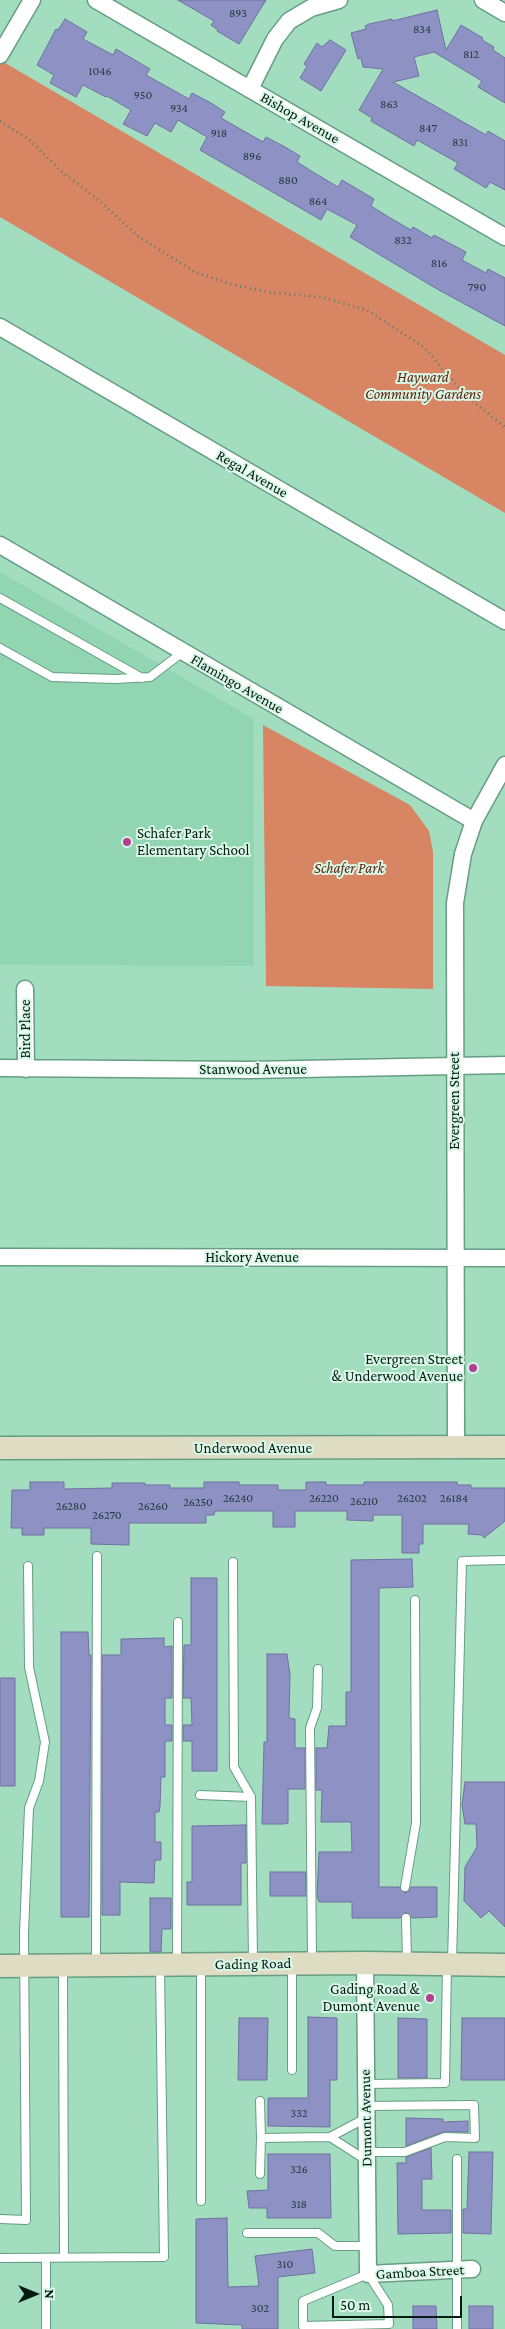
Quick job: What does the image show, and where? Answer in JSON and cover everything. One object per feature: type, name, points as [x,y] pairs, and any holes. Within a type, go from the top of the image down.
[{"type":"street","points":[[0,55],[32,0]]},
{"type":"street","name":"Bishop Avenue","points":[[96,0],[505,237]]},
{"type":"street","points":[[250,89],[275,39],[290,21],[311,8],[339,0]]},
{"type":"street","points":[[483,0],[505,13]]},
{"type":"street","name":"Regal Avenue","points":[[0,327],[505,621]]},
{"type":"street","name":"Flamingo Avenue","points":[[1,550],[183,652],[474,821]]},
{"type":"street","name":"Evergreen Street","points":[[456,1447],[455,903],[463,854],[474,821],[505,765]]},
{"type":"street","name":"Bird Place","points":[[25,989],[26,1069]]},
{"type":"street","name":"Stanwood Avenue","points":[[0,1068],[250,1070],[505,1065]]},
{"type":"street","name":"Hickory Avenue","points":[[0,1257],[505,1258]]},
{"type":"street","name":"Underwood Avenue","points":[[0,1448],[505,1448]]},
{"type":"street","name":"Gading Road","points":[[0,1966],[302,1963],[505,1964]]},
{"type":"street","name":"Dumont Avenue","points":[[365,1963],[368,2274]]},
{"type":"street","name":"Gamboa Street","points":[[368,2274],[464,2269]]},
{"type":"lane","points":[[0,598],[142,678]]},
{"type":"lane","points":[[0,648],[52,677],[116,679],[150,677],[183,652]]},
{"type":"lane","points":[[96,1556],[96,1965]]},
{"type":"lane","points":[[366,2084],[445,2083],[462,1561],[505,1560]]},
{"type":"lane","points":[[233,1562],[234,1767],[251,1797],[253,1964]]},
{"type":"lane","points":[[0,2219],[26,2220],[23,1966],[29,1808],[39,1781],[45,1742],[28,1667],[28,1566]]},
{"type":"lane","points":[[405,1887],[416,1823],[415,1600]]},
{"type":"lane","points":[[0,2258],[164,2257],[178,1622]]},
{"type":"lane","points":[[292,2070],[302,1963],[310,1728],[317,1708],[318,1669]]},
{"type":"lane","points":[[200,1795],[251,1797]]},
{"type":"lane","points":[[406,1918],[407,1963]]},
{"type":"lane","points":[[201,1964],[201,2201]]},
{"type":"lane","points":[[62,1966],[64,2258]]},
{"type":"lane","points":[[260,2101],[262,2138],[260,2174]]},
{"type":"lane","points":[[262,2138],[330,2137],[367,2156],[405,2152],[445,2137],[475,2138],[474,2105],[366,2112],[330,2137]]},
{"type":"lane","points":[[457,2159],[464,2269],[457,2329]]},
{"type":"lane","points":[[247,2233],[318,2233],[335,2246],[368,2246]]},
{"type":"lane","points":[[46,2258],[46,2329]]},
{"type":"lane","points":[[368,2274],[388,2305],[389,2324],[303,2326],[303,2301],[368,2274]]},
{"type":"path","points":[[0,121],[31,142],[62,172],[101,202],[139,237],[195,272],[232,284],[268,292],[320,297],[367,310],[425,348],[465,396],[505,426]]},
{"type":"shaded area","name":"Schafer Park Elementary School","points":[[0,572],[254,719],[254,966],[0,965]]},
{"type":"green space","name":"Hayward Community Gardens","points":[[0,60],[505,355],[505,513],[0,217]]},
{"type":"green space","name":"Schafer Park","points":[[263,725],[410,805],[429,831],[433,852],[433,989],[266,986]]},
{"type":"building","points":[[178,0],[266,0],[239,44],[217,31],[211,25],[214,21]]},
{"type":"building","points":[[437,10],[446,50],[461,25],[483,38],[482,40],[494,47],[493,50],[505,58],[505,103],[478,87],[482,81],[434,52],[414,57],[419,76],[393,82],[486,135],[488,131],[505,141],[505,190],[490,182],[486,188],[454,169],[458,163],[417,140],[414,146],[371,121],[372,118],[359,110],[383,69],[363,67],[361,58],[358,59],[351,33],[366,29],[365,26],[369,24],[392,19],[392,21]]},
{"type":"building","points":[[65,19],[87,32],[83,39],[113,55],[116,49],[150,69],[146,75],[189,99],[192,93],[211,103],[225,112],[221,118],[263,142],[266,137],[285,147],[300,156],[297,162],[338,187],[342,180],[374,199],[371,206],[387,216],[411,230],[413,227],[432,238],[434,235],[466,252],[462,260],[486,273],[488,269],[505,278],[505,326],[437,289],[350,237],[357,225],[327,209],[321,220],[200,150],[207,137],[178,120],[171,132],[155,123],[147,136],[123,124],[131,110],[107,96],[83,85],[76,97],[50,83],[54,75],[37,65],[56,29],[58,30]]},
{"type":"building","points":[[330,40],[346,50],[321,91],[300,78],[307,66],[304,64],[317,43],[322,47]]},
{"type":"building","points":[[30,1482],[64,1482],[64,1489],[112,1488],[112,1483],[170,1485],[170,1488],[204,1488],[204,1482],[239,1482],[239,1485],[278,1485],[278,1490],[306,1490],[306,1482],[326,1482],[326,1485],[364,1485],[364,1482],[457,1482],[457,1485],[471,1485],[471,1488],[505,1488],[505,1521],[484,1538],[482,1535],[468,1534],[469,1524],[423,1524],[423,1544],[419,1544],[419,1553],[402,1553],[402,1515],[373,1515],[373,1521],[347,1520],[347,1511],[295,1511],[295,1527],[273,1527],[273,1511],[215,1511],[214,1515],[206,1515],[206,1523],[129,1523],[129,1545],[91,1544],[91,1528],[44,1528],[44,1535],[22,1535],[22,1528],[11,1528],[12,1490],[30,1490]]},
{"type":"building","points":[[412,1559],[413,1587],[379,1588],[379,1887],[399,1887],[405,1893],[411,1887],[437,1887],[437,1917],[412,1918],[406,1912],[400,1918],[352,1918],[352,1902],[319,1902],[317,1896],[319,1852],[352,1852],[351,1822],[321,1822],[322,1790],[316,1790],[316,1748],[327,1748],[329,1726],[346,1726],[346,1692],[351,1692],[351,1560]]},
{"type":"building","points":[[191,1578],[217,1578],[217,1771],[192,1771],[192,1741],[183,1741],[183,1725],[192,1725],[191,1698],[183,1698],[184,1645],[191,1645]]},
{"type":"building","points":[[61,1632],[88,1632],[89,1655],[91,1655],[89,1917],[61,1917]]},
{"type":"building","points":[[164,1638],[164,1647],[172,1646],[172,1698],[165,1698],[165,1725],[172,1725],[172,1741],[165,1741],[165,1777],[161,1777],[159,1812],[155,1812],[155,1842],[161,1842],[161,1860],[155,1860],[154,1883],[120,1882],[120,1915],[102,1915],[102,1655],[121,1655],[121,1639]]},
{"type":"building","points":[[267,1654],[287,1654],[290,1675],[289,1718],[295,1719],[295,1748],[305,1748],[305,1789],[288,1789],[288,1823],[284,1824],[262,1824],[264,1742],[267,1742]]},
{"type":"building","points":[[0,1678],[15,1678],[15,1786],[0,1786]]},
{"type":"building","points":[[465,1782],[505,1782],[505,1927],[489,1911],[481,1918],[464,1901],[465,1867],[477,1847],[476,1824],[465,1824],[462,1805]]},
{"type":"building","points":[[246,1825],[246,1863],[241,1863],[241,1905],[187,1905],[187,1882],[192,1882],[192,1826]]},
{"type":"building","points":[[270,1872],[306,1872],[306,1896],[270,1896]]},
{"type":"building","points":[[150,1898],[171,1898],[171,1929],[162,1929],[161,1952],[150,1952]]},
{"type":"building","points":[[308,2017],[337,2018],[337,2080],[330,2080],[330,2127],[268,2126],[268,2098],[308,2098]]},
{"type":"building","points":[[239,2018],[268,2018],[267,2080],[238,2080]]},
{"type":"building","points":[[398,2018],[427,2019],[427,2078],[398,2078]]},
{"type":"building","points":[[462,2018],[505,2018],[505,2080],[461,2080]]},
{"type":"building","points":[[406,2118],[443,2119],[443,2122],[468,2121],[468,2132],[443,2132],[406,2146]]},
{"type":"building","points":[[431,2148],[432,2179],[422,2179],[422,2210],[451,2210],[451,2233],[398,2234],[397,2163],[406,2163],[406,2157]]},
{"type":"building","points":[[469,2152],[493,2152],[491,2234],[463,2233],[463,2209],[467,2209]]},
{"type":"building","points":[[268,2154],[330,2154],[331,2218],[267,2218],[267,2208],[249,2208],[247,2191],[268,2190]]},
{"type":"building","points":[[227,2218],[228,2287],[259,2286],[255,2256],[312,2249],[315,2273],[278,2277],[278,2329],[242,2329],[242,2325],[196,2323],[196,2219]]},
{"type":"building","points":[[413,2306],[436,2306],[437,2329],[413,2329]]},
{"type":"building","points":[[469,2306],[493,2306],[493,2329],[469,2329]]},
{"type":"place","name":"Schafer Park Elementary School","points":[[127,842]]},
{"type":"place","name":"Evergreen Street & Underwood Avenue","points":[[473,1368]]},
{"type":"place","name":"Gading Road & Dumont Avenue","points":[[430,1998]]}]
